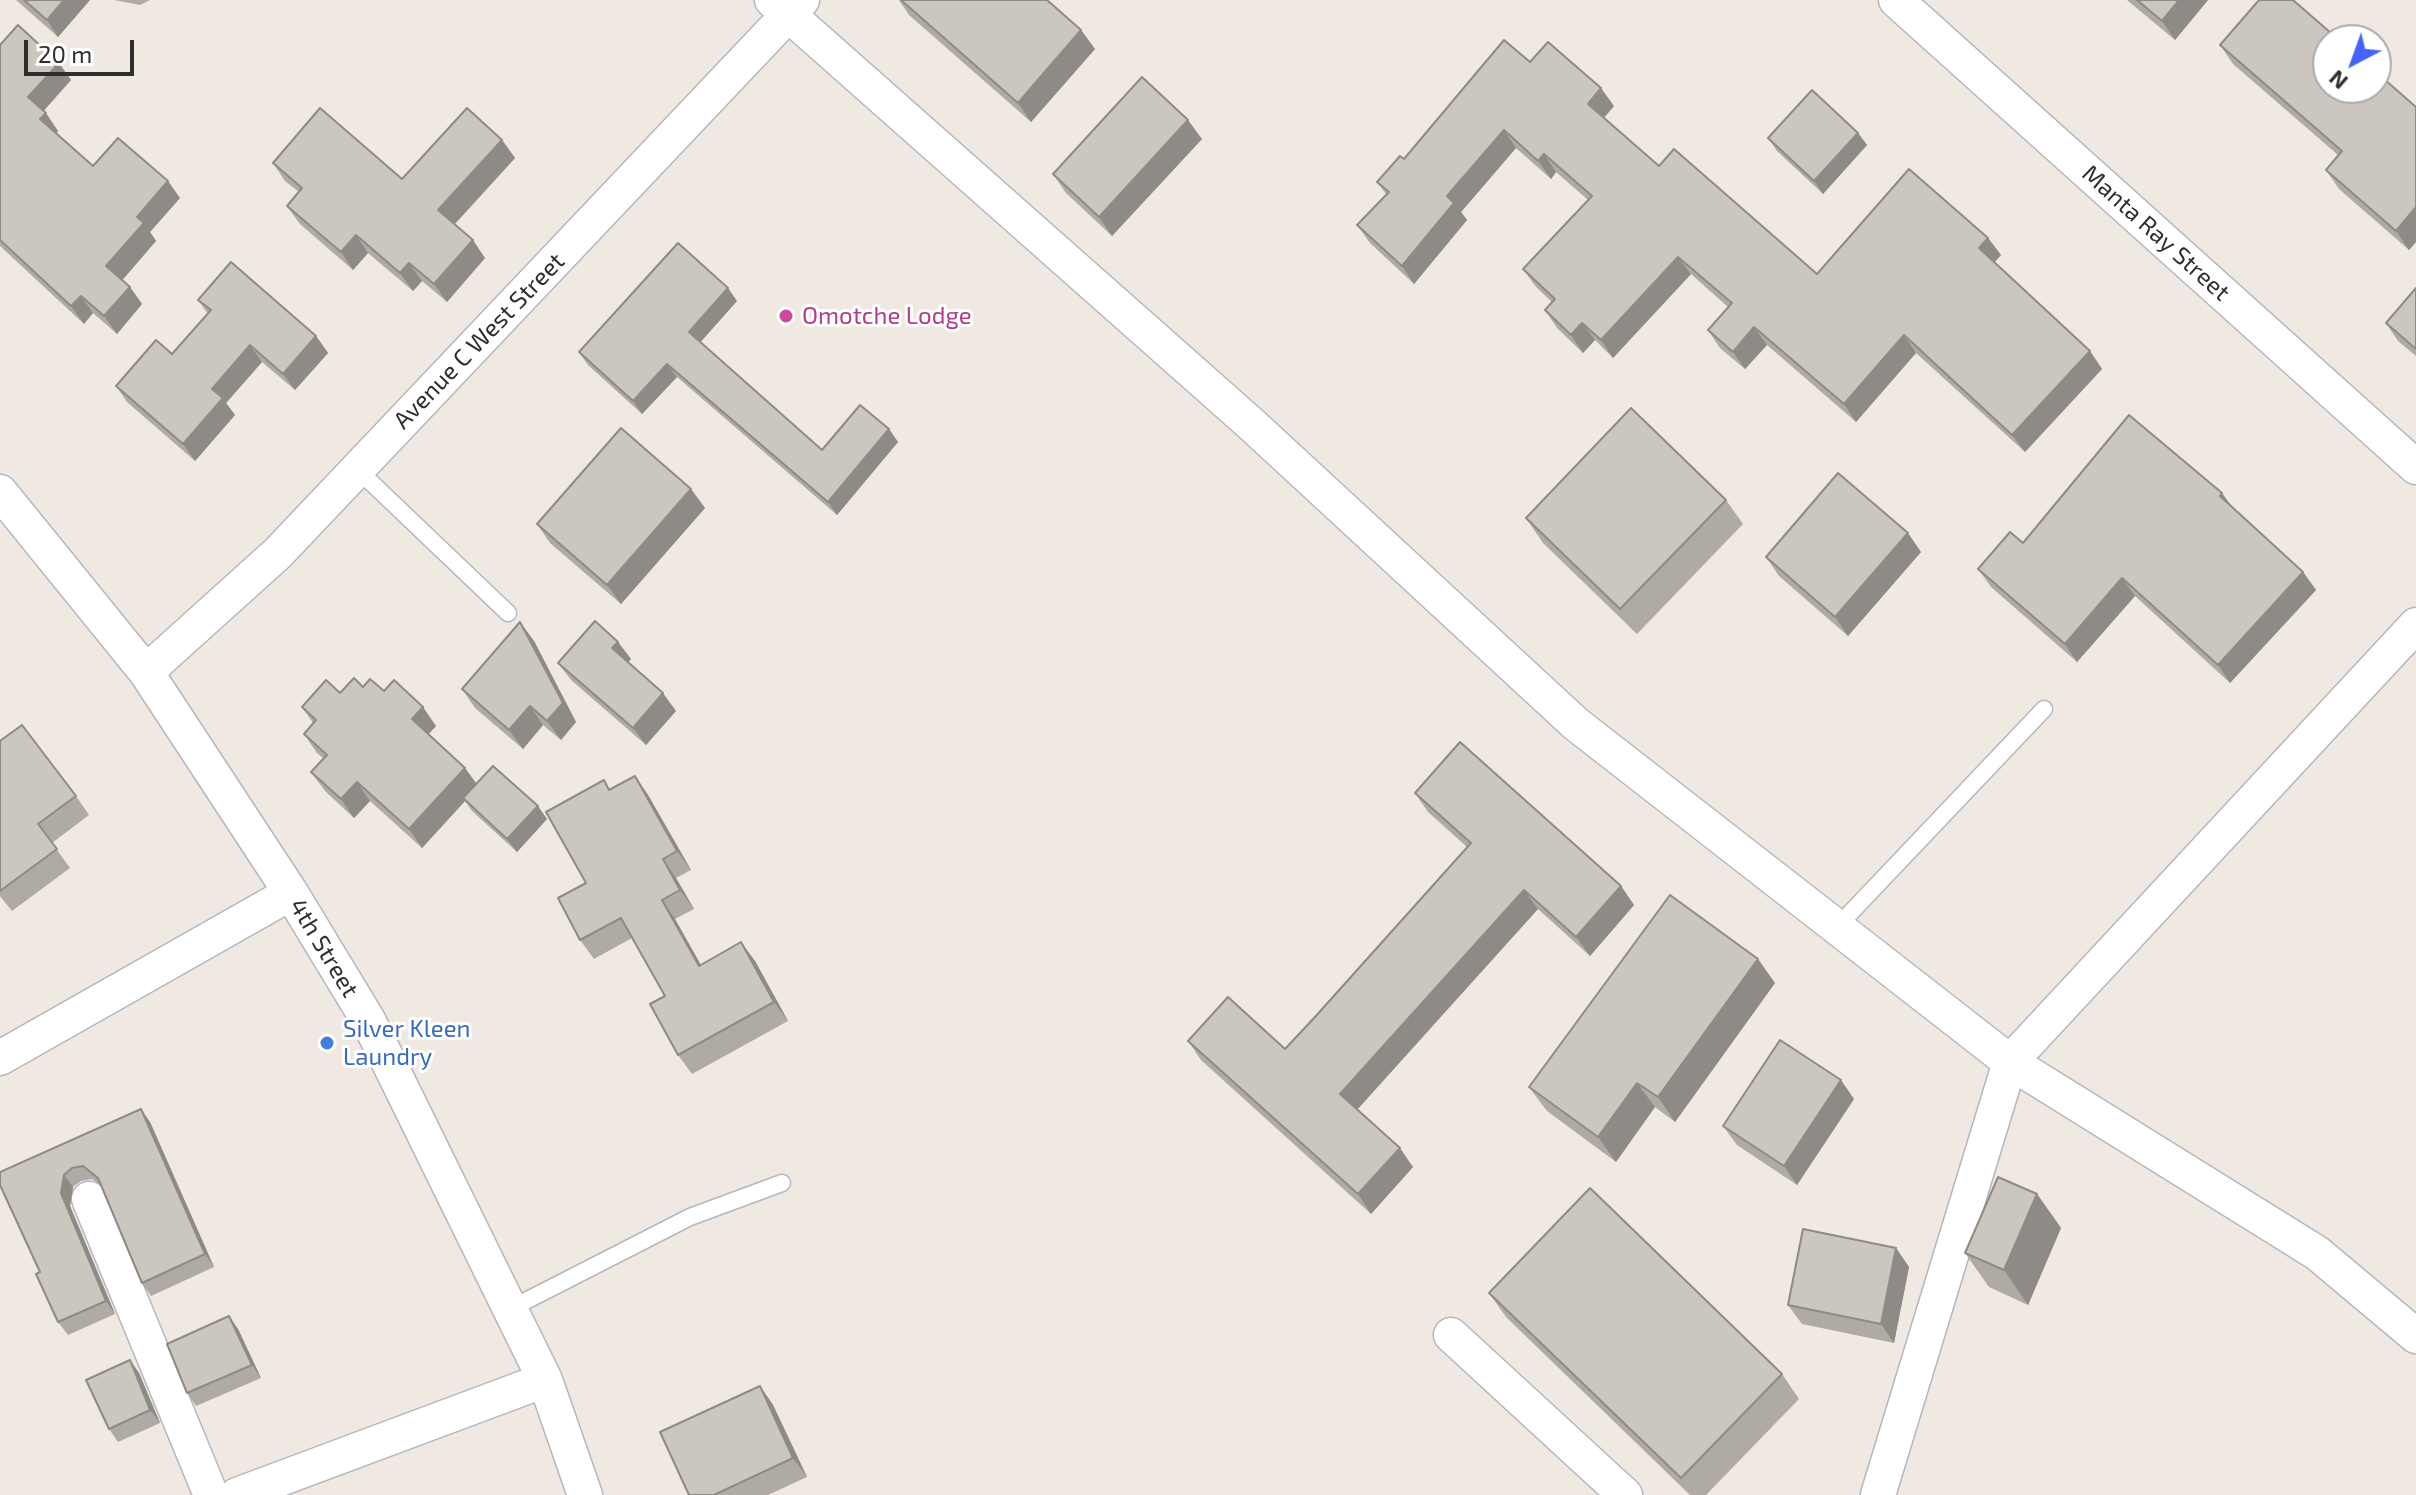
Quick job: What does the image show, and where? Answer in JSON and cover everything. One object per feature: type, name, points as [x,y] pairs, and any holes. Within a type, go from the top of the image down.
[{"type":"street","name":"Manta Ray Street","points":[[1896,0],[2416,467]]},
{"type":"street","name":"Avenue C West Street","points":[[146,672],[278,553],[787,5]]},
{"type":"street","points":[[787,5],[1250,423],[1576,724],[2010,1062],[2317,1253],[2416,1336]]},
{"type":"street","name":"4th Street","points":[[0,492],[146,672],[291,893],[368,1020],[545,1380],[585,1495]]},
{"type":"street","points":[[1878,1495],[2010,1062],[2412,638]]},
{"type":"street","points":[[0,1058],[291,893]]},
{"type":"street","points":[[89,1199],[211,1495]]},
{"type":"street","points":[[1451,1335],[1625,1495]]},
{"type":"street","points":[[237,1495],[545,1380]]},
{"type":"lane","points":[[357,469],[508,613]]},
{"type":"lane","points":[[1837,927],[2044,709]]},
{"type":"lane","points":[[510,1309],[690,1217],[782,1183]]},
{"type":"building","points":[[24,0],[64,0],[47,20]]},
{"type":"building","points":[[901,0],[1047,0],[1081,30],[1018,103]]},
{"type":"building","points":[[2137,0],[2179,0],[2162,21]]},
{"type":"building","points":[[2259,0],[2293,0],[2321,24],[2312,24],[2312,104],[2392,104],[2392,86],[2416,107],[2416,207],[2396,231],[2326,170],[2342,151],[2220,45]]},
{"type":"building","points":[[18,25],[59,63],[28,97],[46,113],[40,119],[93,166],[118,138],[168,181],[137,217],[144,223],[106,266],[130,287],[104,316],[81,296],[71,306],[0,240],[0,45]]},
{"type":"building","points":[[1504,40],[1530,62],[1548,42],[1601,88],[1588,104],[1659,166],[1674,149],[1817,274],[1909,169],[1988,238],[1979,248],[2090,351],[2012,435],[1904,335],[1844,404],[1754,327],[1733,352],[1708,330],[1732,303],[1678,257],[1601,340],[1582,323],[1571,335],[1545,310],[1555,299],[1523,269],[1592,196],[1544,154],[1538,161],[1504,130],[1447,196],[1454,203],[1402,266],[1357,225],[1389,192],[1377,182],[1400,156],[1404,159]]},
{"type":"building","points":[[1142,77],[1188,120],[1099,217],[1053,174]]},
{"type":"building","points":[[1812,90],[1858,133],[1814,181],[1768,138]]},
{"type":"building","points":[[320,108],[402,179],[467,108],[502,140],[438,210],[473,240],[434,284],[409,263],[400,273],[356,235],[341,252],[287,206],[302,188],[273,163]]},
{"type":"building","points":[[678,243],[728,288],[689,332],[822,450],[860,405],[889,429],[828,502],[667,364],[633,401],[579,352]]},
{"type":"building","points":[[231,262],[316,336],[283,374],[250,345],[212,389],[223,398],[183,444],[116,386],[156,340],[172,354],[211,310],[198,300]]},
{"type":"building","points":[[2416,288],[2416,349],[2386,323]]},
{"type":"building","points":[[1631,408],[1726,500],[1620,609],[1526,518]]},
{"type":"building","points":[[2129,415],[2222,493],[2220,496],[2303,572],[2218,665],[2122,578],[2065,644],[1978,569],[2010,532],[2023,543]]},
{"type":"building","points":[[621,428],[691,489],[607,585],[537,524]]},
{"type":"building","points":[[1838,473],[1908,533],[1835,617],[1766,557]]},
{"type":"building","points":[[595,621],[618,642],[612,648],[663,693],[633,728],[558,663]]},
{"type":"building","points":[[520,622],[563,703],[547,721],[530,706],[509,730],[462,689]]},
{"type":"building","points":[[354,678],[363,687],[370,679],[384,691],[394,680],[423,707],[412,719],[465,768],[409,829],[357,782],[341,799],[311,772],[327,755],[304,734],[316,720],[302,707],[326,680],[340,693]]},
{"type":"building","points":[[22,725],[76,796],[38,824],[57,849],[0,891],[0,741]]},
{"type":"building","points":[[1460,742],[1621,886],[1576,937],[1524,890],[1340,1094],[1400,1148],[1358,1194],[1188,1041],[1228,997],[1285,1049],[1315,1017],[1471,843],[1415,793]]},
{"type":"building","points":[[493,766],[538,806],[507,839],[463,798]]},
{"type":"building","points":[[635,776],[677,851],[663,859],[680,890],[662,900],[699,966],[741,942],[774,1002],[678,1055],[650,1004],[665,996],[621,918],[580,940],[558,898],[586,883],[546,812],[604,780],[609,790]]},
{"type":"building","points":[[1670,895],[1758,959],[1658,1097],[1637,1083],[1598,1137],[1529,1087]]},
{"type":"building","points":[[1780,1040],[1841,1080],[1784,1166],[1723,1126]]},
{"type":"building","points":[[141,1109],[205,1254],[142,1283],[98,1178],[83,1166],[72,1168],[64,1175],[61,1193],[106,1301],[58,1322],[36,1274],[40,1272],[0,1185],[0,1172]]},
{"type":"building","points":[[1998,1177],[2037,1194],[2004,1270],[1965,1253]]},
{"type":"building","points":[[1590,1188],[1782,1374],[1681,1478],[1489,1293]]},
{"type":"building","points":[[1803,1229],[1896,1248],[1881,1324],[1788,1305]]},
{"type":"building","points":[[229,1316],[252,1365],[187,1393],[167,1344]]},
{"type":"building","points":[[130,1360],[150,1410],[109,1429],[86,1380]]},
{"type":"building","points":[[760,1386],[793,1458],[714,1495],[689,1495],[660,1432]]},
{"type":"place","name":"Omotche Lodge","points":[[786,316]]},
{"type":"place","name":"Silver Kleen Laundry","points":[[327,1043]]}]
